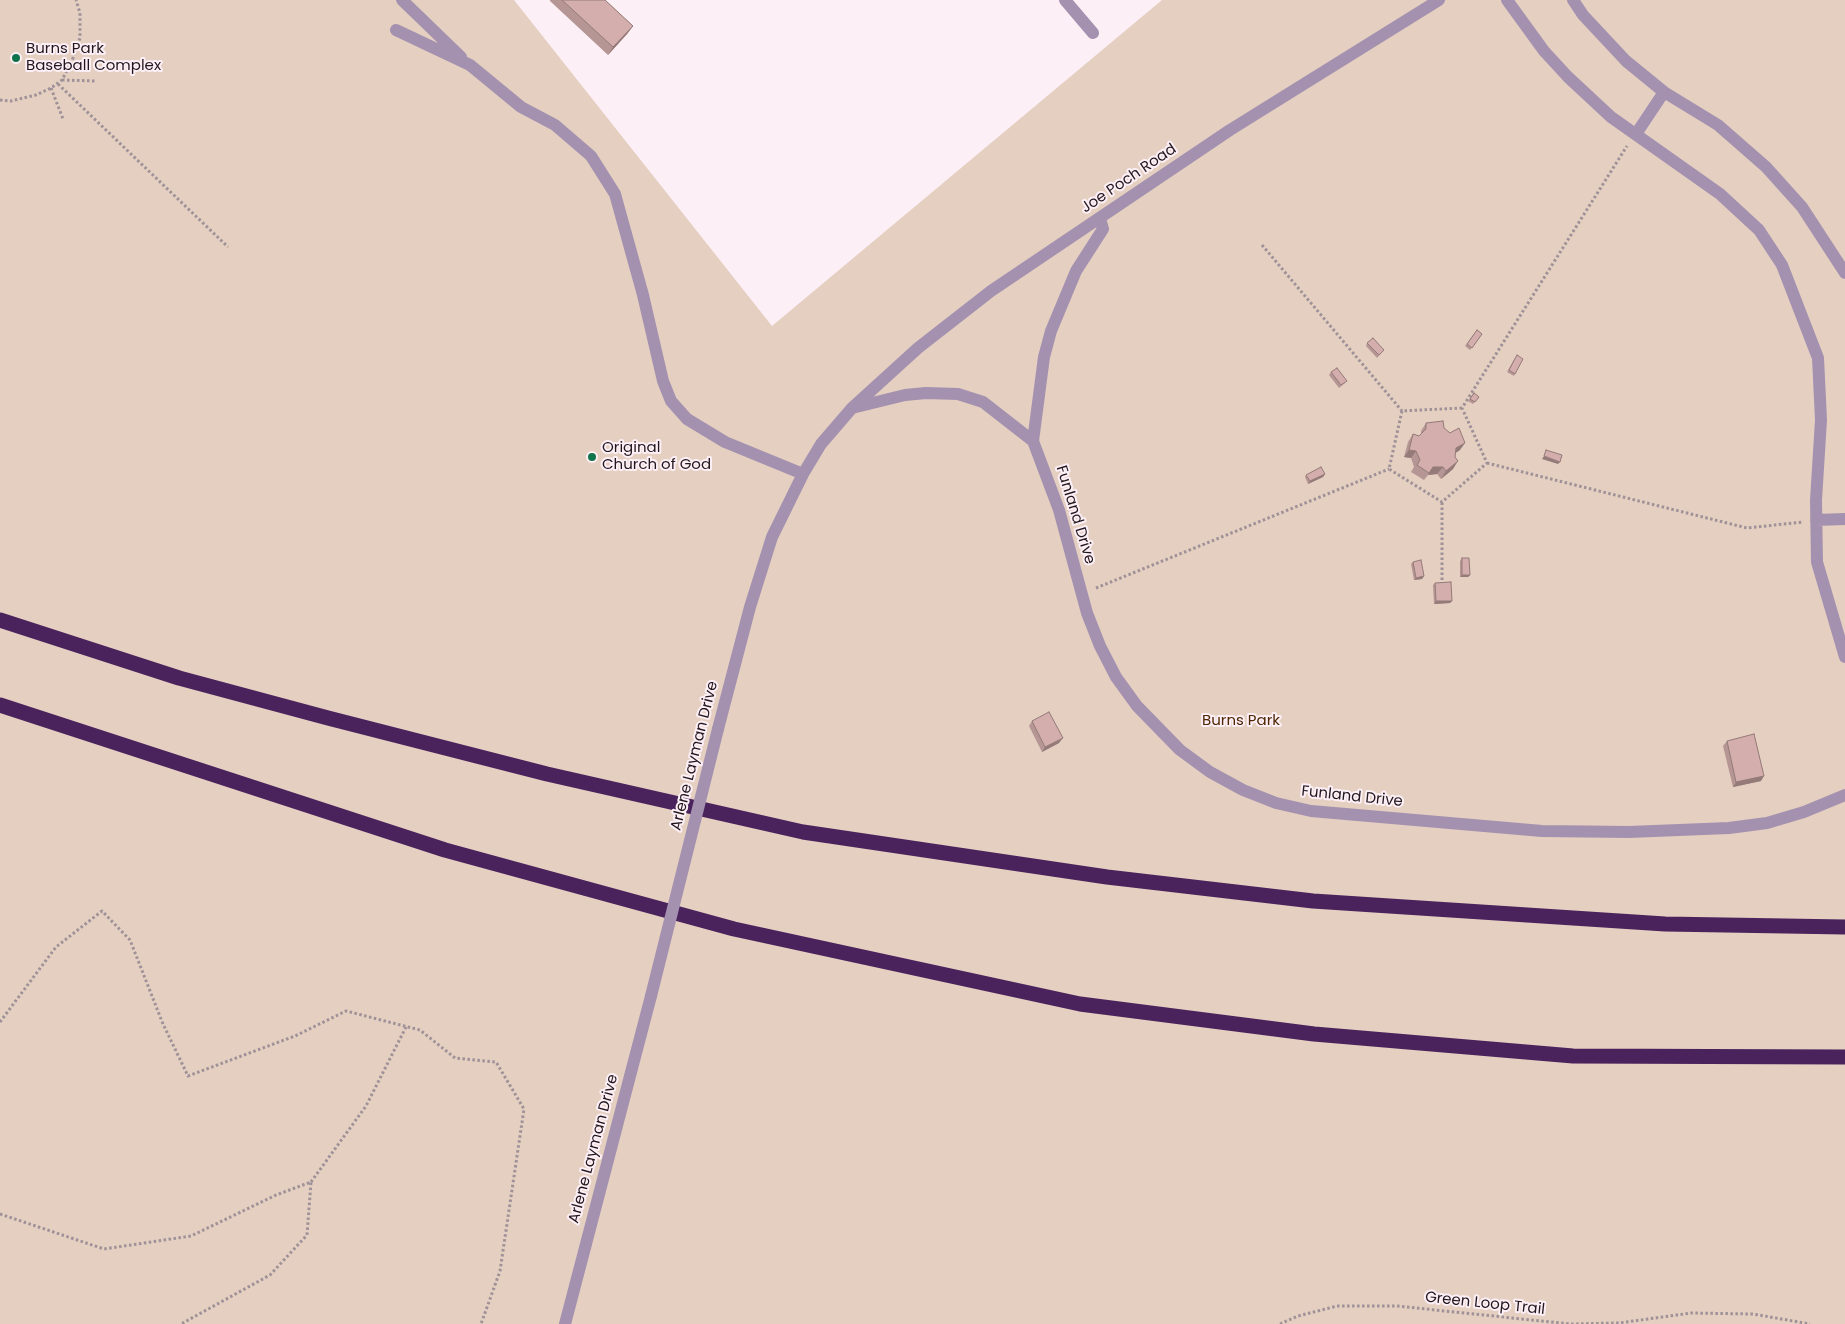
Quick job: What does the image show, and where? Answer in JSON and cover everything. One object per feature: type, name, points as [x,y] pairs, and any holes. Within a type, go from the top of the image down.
[{"type":"highway","points":[[0,620],[180,678],[328,718],[547,774],[803,832],[1106,877],[1313,902],[1665,924],[1845,927]]},
{"type":"highway","points":[[0,704],[445,850],[734,929],[1080,1004],[1314,1034],[1573,1056],[1845,1057]]},
{"type":"street","points":[[402,0],[470,65],[521,107],[555,125],[591,156],[615,194],[643,294],[663,381],[671,401],[687,419],[725,442],[803,474]]},
{"type":"street","points":[[1065,0],[1093,33]]},
{"type":"street","name":"Joe Poch Road","points":[[852,408],[877,383],[939,331],[991,291],[1230,130],[1439,0]]},
{"type":"street","points":[[1507,0],[1544,51],[1568,77],[1612,117],[1720,194],[1759,230],[1782,265],[1818,358],[1821,420],[1816,520],[1817,562],[1845,657]]},
{"type":"street","points":[[1573,0],[1583,15],[1626,61],[1664,92],[1718,125],[1766,167],[1802,207],[1845,273]]},
{"type":"street","points":[[396,30],[470,65]]},
{"type":"street","points":[[1636,134],[1664,92]]},
{"type":"street","name":"Funland Drive","points":[[1100,219],[1103,230],[1076,270],[1050,331],[1044,357],[1033,441],[1059,510],[1082,594],[1100,646],[1116,677],[1152,725],[1180,750],[1210,772],[1243,790],[1276,802],[1312,811],[1542,831],[1629,832],[1729,828],[1767,823],[1804,812],[1845,795]]},
{"type":"street","points":[[852,408],[904,395],[958,394],[983,402],[1033,441]]},
{"type":"street","name":"Arlene Layman Drive","points":[[565,1324],[750,607],[770,546],[790,497],[821,444],[852,408]]},
{"type":"street","points":[[1816,520],[1845,519]]},
{"type":"path","points":[[0,100],[11,101],[52,88],[62,80],[72,61],[80,38],[80,13],[76,0]]},
{"type":"path","points":[[62,80],[95,82]]},
{"type":"path","points":[[58,84],[228,247]]},
{"type":"path","points":[[52,88],[63,119]]},
{"type":"path","points":[[1462,408],[1602,183],[1636,134]]},
{"type":"path","points":[[1262,245],[1402,411]]},
{"type":"path","points":[[1402,411],[1462,408]]},
{"type":"path","points":[[1462,408],[1487,463]]},
{"type":"path","points":[[1389,469],[1402,411]]},
{"type":"path","points":[[1487,463],[1747,528],[1816,520]]},
{"type":"path","points":[[1442,580],[1442,502],[1487,463]]},
{"type":"path","points":[[1389,469],[1442,502]]},
{"type":"path","points":[[1082,594],[1389,469]]},
{"type":"path","points":[[0,1022],[56,947],[102,911],[130,940],[163,1024],[188,1076],[296,1036],[346,1011],[420,1030],[455,1058],[496,1062],[524,1109],[500,1271],[481,1324]]},
{"type":"path","points":[[0,1214],[104,1249],[190,1236],[276,1195],[310,1182],[366,1106],[406,1027]]},
{"type":"path","points":[[181,1324],[270,1275],[307,1235],[310,1182]]},
{"type":"path","name":"Green Loop Trail","points":[[1280,1324],[1298,1316],[1338,1306],[1387,1306],[1570,1324],[1619,1323],[1692,1313],[1754,1314],[1810,1324]]},
{"type":"green space","name":"Burns Park","points":[[0,0],[514,0],[772,326],[1162,0],[1845,0],[1845,1324],[0,1324]]},
{"type":"building","points":[[562,0],[605,0],[633,26],[613,47]]},
{"type":"building","points":[[1477,330],[1482,334],[1472,348],[1467,344]]},
{"type":"building","points":[[1373,338],[1384,350],[1379,355],[1367,343]]},
{"type":"building","points":[[1517,355],[1523,359],[1515,374],[1509,370]]},
{"type":"building","points":[[1337,368],[1347,381],[1341,385],[1331,372]]},
{"type":"building","points":[[1474,393],[1479,397],[1475,402],[1470,399]]},
{"type":"building","points":[[1443,421],[1444,428],[1450,433],[1459,428],[1465,443],[1456,448],[1455,457],[1458,461],[1446,471],[1443,467],[1433,467],[1429,473],[1417,465],[1420,460],[1416,451],[1409,450],[1413,434],[1419,436],[1426,429],[1426,423]]},
{"type":"building","points":[[1546,450],[1562,455],[1560,462],[1544,456]]},
{"type":"building","points":[[1321,467],[1325,474],[1310,481],[1306,475]]},
{"type":"building","points":[[1462,558],[1469,558],[1470,575],[1462,575]]},
{"type":"building","points":[[1421,560],[1424,576],[1416,578],[1413,562]]},
{"type":"building","points":[[1451,582],[1452,601],[1436,601],[1435,583]]},
{"type":"building","points":[[1049,712],[1063,738],[1045,747],[1032,721]]},
{"type":"building","points":[[1754,734],[1764,776],[1736,782],[1727,741]]},
{"type":"place","name":"Burns Park Baseball Complex","points":[[16,58]]},
{"type":"place","name":"Original Church of God","points":[[592,457]]}]
